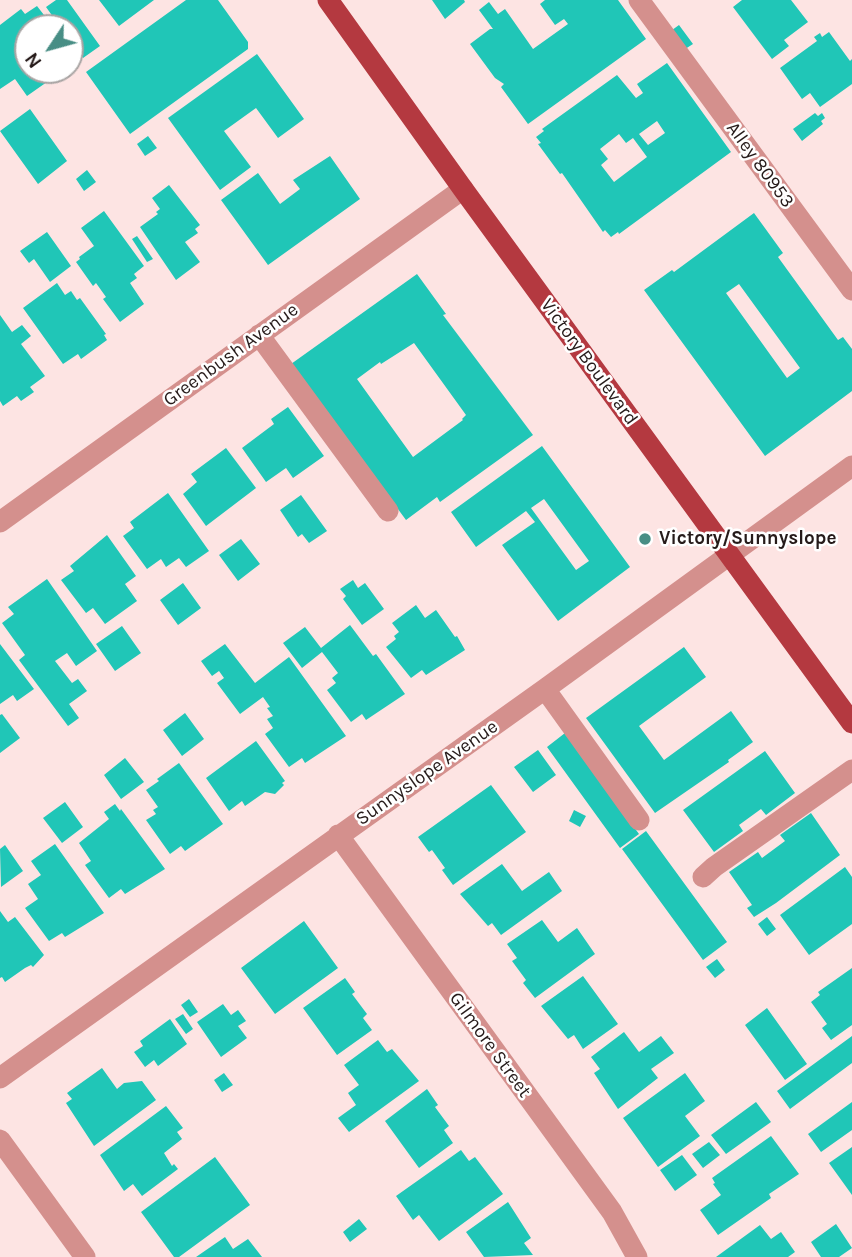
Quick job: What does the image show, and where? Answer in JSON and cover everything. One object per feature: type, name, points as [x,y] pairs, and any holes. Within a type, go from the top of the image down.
[{"type":"main road","name":"Victory Boulevard","points":[[328,0],[852,723]]},
{"type":"street","name":"Alley 80953","points":[[639,0],[852,290]]},
{"type":"street","name":"Greenbush Avenue","points":[[0,522],[463,189]]},
{"type":"street","points":[[259,335],[388,511]]},
{"type":"street","name":"Sunnyslope Avenue","points":[[0,1077],[545,689],[852,466]]},
{"type":"street","points":[[545,689],[639,820]]},
{"type":"street","points":[[703,877],[852,770]]},
{"type":"street","name":"Gilmore Street","points":[[338,835],[612,1212],[637,1257]]},
{"type":"street","points":[[0,1140],[85,1257]]},
{"type":"building","points":[[56,0],[67,0],[77,14],[51,14],[46,7]]},
{"type":"building","points":[[99,0],[154,0],[119,26]]},
{"type":"building","points":[[186,0],[218,0],[248,42],[248,49],[130,134],[86,72]]},
{"type":"building","points":[[432,0],[464,0],[465,2],[445,19]]},
{"type":"building","points":[[545,0],[618,0],[646,39],[528,124],[501,87],[504,84],[495,78],[470,44],[493,29],[479,10],[489,2],[498,14],[505,9],[533,49],[568,24],[564,19],[555,25],[540,4]]},
{"type":"building","points":[[742,0],[791,0],[808,22],[784,40],[789,46],[772,59],[733,7]]},
{"type":"building","points":[[37,6],[43,14],[25,14]]},
{"type":"building","points":[[14,14],[14,80],[0,89],[0,25]]},
{"type":"building","points":[[84,24],[100,46],[84,57]]},
{"type":"building","points":[[679,25],[693,44],[682,51],[668,33]]},
{"type":"building","points":[[829,32],[850,61],[852,59],[852,84],[820,107],[810,93],[802,99],[780,68],[817,41],[814,37],[820,33],[822,37]]},
{"type":"building","points":[[257,54],[304,119],[278,138],[256,108],[224,131],[251,167],[220,190],[168,118]]},
{"type":"building","points":[[667,63],[731,152],[619,234],[618,232],[611,237],[605,230],[603,232],[538,144],[541,143],[536,137],[544,131],[542,129],[617,75],[636,98],[643,93],[637,84]],"holes":[[[657,121],[665,133],[648,145],[639,134]],[[619,134],[626,143],[633,138],[647,157],[614,182],[601,165],[608,159],[600,149]]]},
{"type":"building","points":[[19,84],[44,84],[27,96]]},
{"type":"building","points":[[30,109],[67,161],[38,184],[0,131]]},
{"type":"building","points":[[815,113],[818,116],[822,113],[825,118],[821,121],[823,124],[802,141],[793,129]]},
{"type":"building","points":[[148,136],[157,148],[145,156],[137,144]]},
{"type":"building","points":[[330,156],[360,199],[268,265],[221,200],[258,173],[280,204],[300,189],[293,180]]},
{"type":"building","points":[[87,170],[96,182],[84,191],[76,179]]},
{"type":"building","points":[[169,185],[200,225],[195,229],[198,233],[185,242],[200,262],[176,280],[140,227],[158,214],[156,212],[160,209],[152,198]]},
{"type":"building","points":[[104,211],[144,266],[134,274],[137,278],[130,283],[144,304],[120,322],[103,299],[106,297],[96,283],[93,286],[76,262],[94,246],[81,228]]},
{"type":"building","points":[[754,213],[783,253],[778,257],[838,340],[843,337],[852,349],[852,391],[765,456],[644,290],[672,270],[674,272]],"holes":[[[739,284],[800,368],[787,378],[726,293]]]},
{"type":"building","points":[[47,232],[71,266],[50,282],[34,259],[29,263],[20,251]]},
{"type":"building","points":[[137,236],[153,259],[147,262],[132,239]]},
{"type":"building","points":[[417,274],[446,314],[443,315],[533,435],[440,502],[437,497],[406,520],[291,364]],"holes":[[[414,343],[466,415],[413,457],[357,379]]]},
{"type":"building","points":[[57,283],[65,295],[71,291],[77,300],[80,298],[106,334],[104,335],[107,340],[81,359],[78,354],[63,364],[23,308]]},
{"type":"building","points":[[0,315],[12,332],[22,325],[31,336],[21,344],[45,376],[30,387],[34,392],[21,401],[17,396],[3,406],[0,401]]},
{"type":"building","points":[[288,407],[324,456],[293,478],[286,468],[266,482],[242,448],[274,424],[271,419]]},
{"type":"building","points":[[542,446],[630,567],[558,621],[502,545],[535,522],[526,511],[476,547],[451,512]],"holes":[[[544,499],[589,561],[576,570],[531,508]]]},
{"type":"building","points":[[226,448],[256,488],[206,526],[183,494],[197,482],[191,474]]},
{"type":"building","points":[[168,493],[209,551],[186,567],[179,558],[166,567],[161,559],[147,569],[123,536],[134,528],[130,522]]},
{"type":"building","points":[[301,495],[327,531],[309,543],[302,534],[298,537],[280,510]]},
{"type":"building","points":[[107,535],[136,576],[125,584],[137,601],[105,624],[93,608],[86,613],[61,580],[74,571],[70,566]]},
{"type":"building","points":[[241,539],[260,564],[238,581],[219,555]]},
{"type":"building","points":[[47,579],[97,651],[76,666],[67,653],[55,661],[72,683],[78,679],[87,691],[69,704],[79,718],[68,726],[19,660],[25,655],[2,623],[14,614],[8,607]]},
{"type":"building","points":[[353,580],[358,588],[365,583],[384,609],[362,625],[343,599],[346,596],[340,589]]},
{"type":"building","points":[[183,583],[201,608],[178,625],[160,600]]},
{"type":"building","points":[[416,605],[425,618],[436,610],[465,650],[426,675],[422,670],[411,678],[386,647],[396,639],[394,636],[399,632],[392,623]]},
{"type":"building","points":[[350,625],[373,656],[376,654],[405,694],[366,720],[362,714],[351,722],[327,690],[336,683],[332,678],[338,673],[322,652],[302,668],[283,643],[305,627],[321,648]]},
{"type":"building","points":[[122,626],[141,653],[115,671],[96,644]]},
{"type":"building","points":[[0,644],[34,689],[17,701],[13,695],[0,704]]},
{"type":"building","points":[[225,644],[255,683],[289,657],[346,736],[305,763],[302,758],[289,767],[265,734],[273,728],[267,719],[273,716],[263,697],[240,714],[217,683],[224,678],[219,671],[212,676],[201,661]]},
{"type":"building","points":[[684,647],[706,677],[639,726],[664,760],[731,711],[753,742],[728,760],[729,762],[655,813],[586,718]]},
{"type":"building","points":[[185,713],[204,739],[182,756],[163,730]]},
{"type":"building","points":[[2,714],[20,738],[0,753],[0,715]]},
{"type":"building","points":[[565,733],[639,834],[620,848],[547,747]]},
{"type":"building","points":[[256,741],[285,781],[282,783],[284,785],[275,794],[265,792],[245,806],[242,801],[229,811],[206,778]]},
{"type":"building","points":[[538,750],[556,775],[533,792],[514,767]]},
{"type":"building","points":[[765,751],[795,793],[766,815],[761,809],[739,825],[743,831],[714,852],[683,810]]},
{"type":"building","points":[[125,758],[144,782],[121,799],[104,775]]},
{"type":"building","points":[[179,763],[223,824],[185,851],[181,846],[170,854],[146,820],[156,814],[153,810],[158,807],[146,790]]},
{"type":"building","points":[[491,785],[526,832],[453,885],[432,850],[429,852],[418,837]]},
{"type":"building","points":[[65,802],[83,827],[62,843],[43,818]]},
{"type":"building","points":[[115,804],[165,869],[125,894],[121,889],[109,898],[85,865],[91,861],[79,843],[109,819],[104,812]]},
{"type":"building","points":[[574,810],[586,816],[580,827],[569,821]]},
{"type":"building","points":[[811,813],[840,855],[754,917],[747,908],[752,905],[729,872],[758,852],[762,858],[785,841],[780,835]]},
{"type":"building","points":[[646,831],[727,942],[703,960],[622,849]]},
{"type":"building","points":[[55,844],[104,913],[65,937],[62,933],[49,941],[25,908],[38,899],[28,884],[41,875],[31,861]]},
{"type":"building","points":[[5,845],[23,871],[1,887],[0,849]]},
{"type":"building","points":[[502,864],[522,891],[549,872],[562,891],[501,935],[492,923],[488,926],[460,894]]},
{"type":"building","points":[[845,867],[852,877],[852,924],[809,955],[780,915]]},
{"type":"building","points":[[0,911],[8,922],[15,917],[44,955],[33,967],[31,965],[25,968],[5,982],[0,978]]},
{"type":"building","points":[[767,917],[776,929],[767,936],[758,924]]},
{"type":"building","points":[[542,920],[558,942],[577,928],[595,954],[535,998],[523,983],[526,980],[512,961],[517,958],[507,944]]},
{"type":"building","points":[[304,921],[338,968],[275,1014],[241,968]]},
{"type":"building","points":[[717,959],[725,970],[715,978],[706,967]]},
{"type":"building","points":[[852,968],[852,1025],[831,1040],[822,1028],[827,1024],[811,1002],[820,995],[818,992]]},
{"type":"building","points":[[583,976],[618,1024],[583,1049],[574,1035],[568,1039],[541,1006]]},
{"type":"building","points":[[345,978],[355,992],[352,994],[367,1014],[363,1018],[372,1030],[337,1055],[303,1008]]},
{"type":"building","points":[[189,999],[198,1012],[190,1017],[181,1005]]},
{"type":"building","points":[[223,1004],[231,1015],[238,1010],[246,1021],[238,1026],[247,1038],[221,1057],[197,1022]]},
{"type":"building","points":[[767,1008],[807,1064],[785,1080],[745,1025]]},
{"type":"building","points":[[183,1014],[193,1029],[186,1034],[175,1019]]},
{"type":"building","points":[[170,1019],[187,1044],[158,1066],[154,1060],[145,1067],[134,1052],[143,1046],[140,1041]]},
{"type":"building","points":[[624,1032],[639,1052],[661,1036],[674,1053],[651,1069],[658,1078],[618,1109],[594,1073],[600,1069],[591,1057]]},
{"type":"building","points":[[852,1036],[852,1063],[790,1109],[777,1091]]},
{"type":"building","points":[[378,1040],[387,1052],[392,1049],[419,1081],[349,1132],[338,1118],[356,1105],[348,1093],[359,1085],[344,1065]]},
{"type":"building","points":[[102,1068],[117,1089],[124,1083],[142,1081],[156,1100],[94,1146],[66,1103],[72,1099],[67,1093]]},
{"type":"building","points":[[224,1073],[233,1085],[222,1092],[214,1080]]},
{"type":"building","points":[[685,1073],[705,1101],[685,1116],[700,1136],[658,1167],[623,1118]]},
{"type":"building","points":[[427,1089],[438,1105],[435,1107],[449,1126],[444,1130],[453,1143],[419,1168],[385,1121]]},
{"type":"building","points":[[756,1102],[771,1122],[726,1154],[711,1135]]},
{"type":"building","points":[[852,1102],[852,1130],[821,1152],[808,1134]]},
{"type":"building","points":[[166,1106],[183,1128],[177,1132],[182,1139],[164,1153],[172,1166],[174,1164],[178,1169],[142,1196],[133,1184],[124,1191],[100,1155]]},
{"type":"building","points":[[771,1136],[799,1174],[769,1194],[771,1198],[718,1235],[700,1210],[721,1195],[712,1178]]},
{"type":"building","points":[[709,1142],[720,1155],[703,1168],[692,1154]]},
{"type":"building","points":[[852,1147],[852,1195],[829,1163]]},
{"type":"building","points":[[461,1150],[469,1161],[475,1157],[503,1194],[439,1241],[419,1215],[413,1220],[396,1196]]},
{"type":"building","points":[[682,1155],[697,1175],[675,1191],[660,1170]]},
{"type":"building","points":[[215,1157],[250,1205],[179,1257],[174,1257],[141,1212]]},
{"type":"building","points":[[508,1202],[531,1238],[524,1243],[533,1255],[484,1257],[466,1232]]},
{"type":"building","points":[[359,1219],[367,1229],[350,1242],[343,1232]]},
{"type":"building","points":[[836,1224],[852,1248],[839,1257],[821,1257],[811,1242]]},
{"type":"building","points":[[760,1225],[771,1239],[781,1232],[795,1252],[788,1257],[716,1257]]},
{"type":"building","points":[[225,1237],[233,1249],[248,1239],[262,1257],[196,1257]]},
{"type":"place","name":"Victory/Sunnyslope","points":[[645,539]]}]
